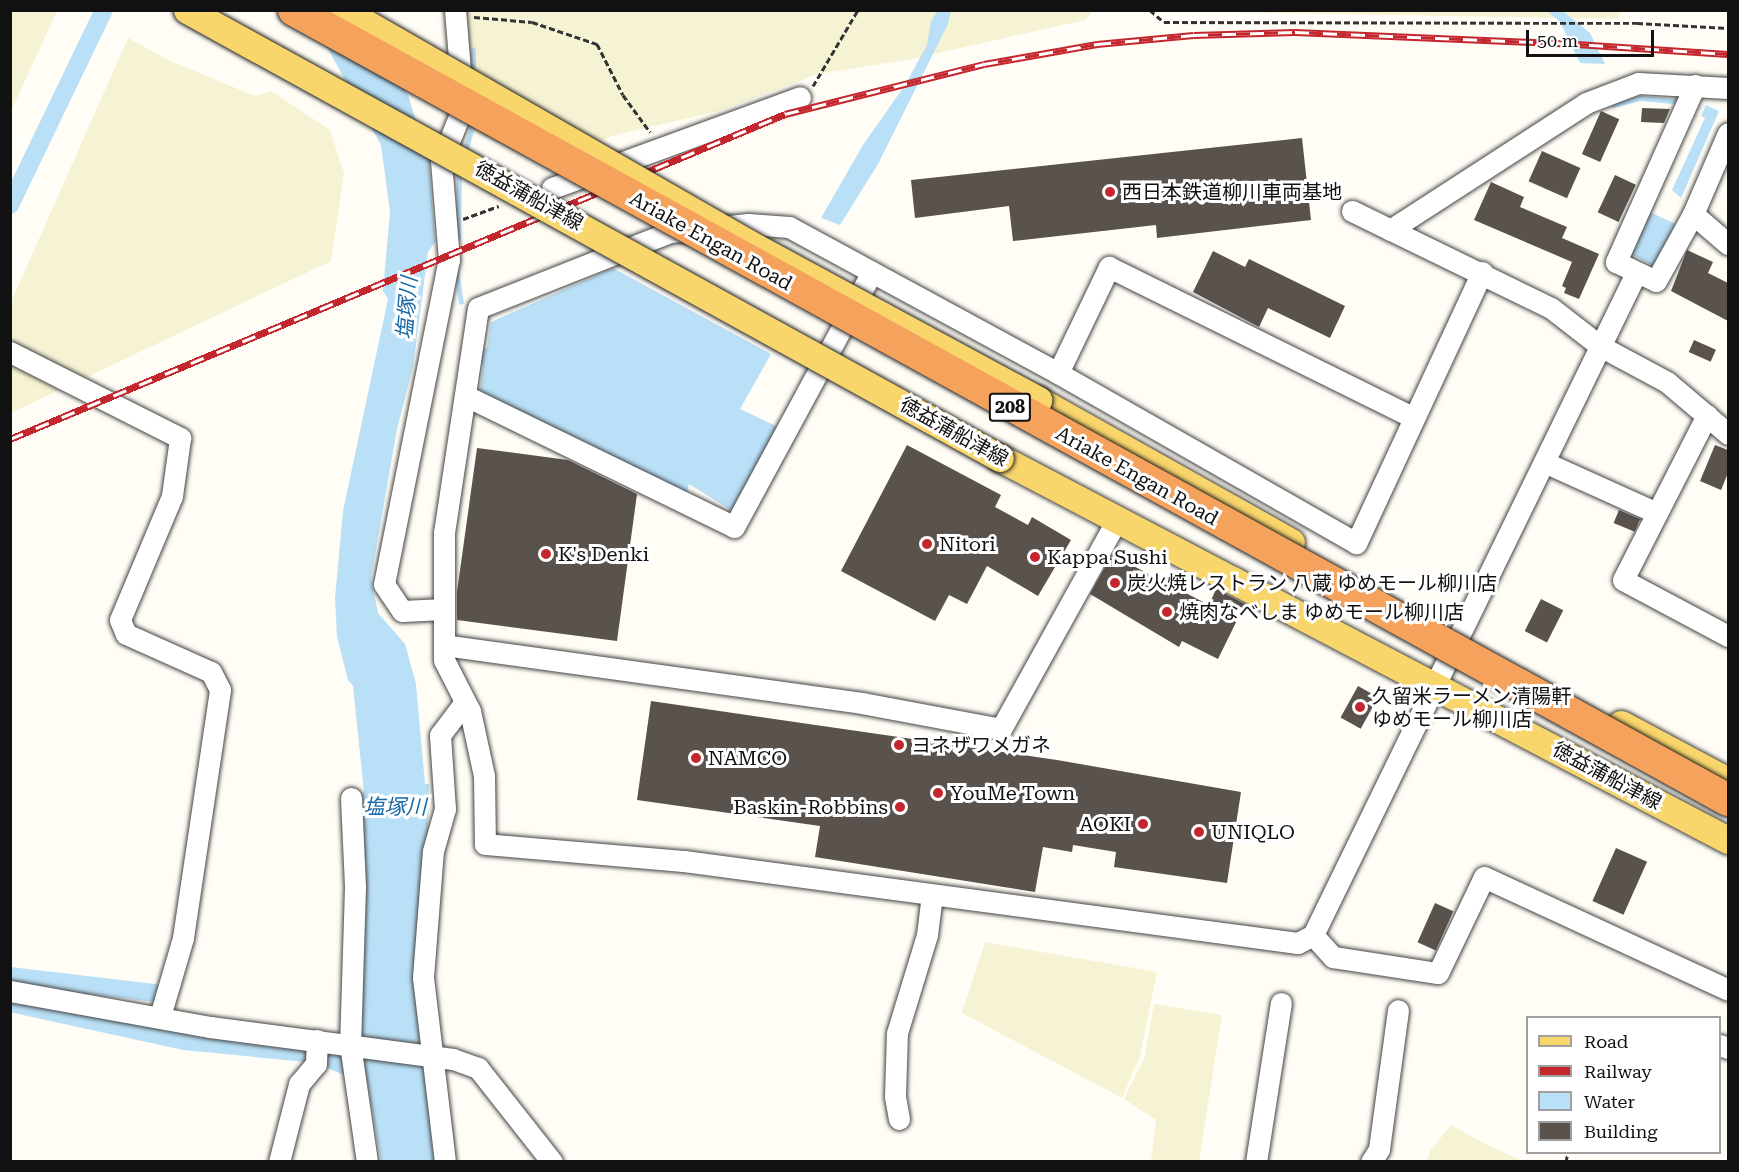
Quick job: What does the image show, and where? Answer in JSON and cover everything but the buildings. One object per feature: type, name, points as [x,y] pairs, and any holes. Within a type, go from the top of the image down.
[{"type":"highway","name":"Ariake Engan Road","points":[[294,10],[1728,800]]},
{"type":"main road","name":"徳益蒲船津線","points":[[187,10],[1000,458],[1437,684],[1728,840]]},
{"type":"main road","points":[[343,10],[748,243],[1038,400],[1728,781]]},
{"type":"street","points":[[444,609],[402,610],[384,584],[449,260],[441,161],[463,107],[456,13]]},
{"type":"street","points":[[1390,230],[1586,103],[1638,83],[1728,88]]},
{"type":"street","points":[[1695,85],[1616,262],[1656,281],[1693,214],[1728,133]]},
{"type":"street","points":[[552,188],[800,97]]},
{"type":"street","points":[[1352,212],[1482,272],[1551,308],[1600,346],[1667,382],[1728,434]]},
{"type":"street","points":[[1693,214],[1728,244]]},
{"type":"street","points":[[1482,272],[1356,543],[1058,373],[871,274],[789,227],[748,224],[670,232],[478,308],[444,532],[444,660],[465,702],[484,776],[485,844],[684,861],[1298,943],[1313,935],[1636,273]]},
{"type":"street","points":[[1058,373],[1109,267],[1414,418]]},
{"type":"street","points":[[466,396],[735,527],[871,274]]},
{"type":"street","points":[[10,352],[180,438],[172,496],[120,620],[126,634],[210,672],[220,690],[183,938],[160,1016]]},
{"type":"street","points":[[1707,415],[1623,580],[1728,636]]},
{"type":"street","points":[[1544,462],[1657,513]]},
{"type":"street","points":[[1251,519],[1264,490]]},
{"type":"street","points":[[444,645],[850,701],[1001,729],[1117,520]]},
{"type":"street","points":[[445,1161],[424,1007],[423,977],[434,851],[445,809],[440,735],[465,702]]},
{"type":"street","points":[[351,798],[356,886],[350,1044],[367,1161]]},
{"type":"street","points":[[1313,935],[1333,957],[1438,973],[1484,877],[1728,990]]},
{"type":"street","points":[[899,1119],[895,1096],[897,1033],[927,935],[932,894]]},
{"type":"street","points":[[10,991],[317,1040],[432,1054],[478,1068],[552,1161]]},
{"type":"street","points":[[1256,1161],[1281,1003]]},
{"type":"street","points":[[1371,1161],[1379,1149],[1398,1010]]},
{"type":"street","points":[[279,1161],[299,1084],[316,1064],[317,1040]]},
{"type":"path","points":[[800,97],[816,80],[858,10]]},
{"type":"path","points":[[1150,10],[1164,22],[1637,23],[1728,28]]},
{"type":"path","points":[[456,13],[532,22],[597,44],[623,95],[663,149]]},
{"type":"shaded area","points":[[10,11],[57,11],[11,111]]},
{"type":"shaded area","points":[[462,11],[1093,11],[1085,20],[912,59],[818,74],[719,111],[611,136],[553,167],[472,131]]},
{"type":"shaded area","points":[[1165,11],[1622,11],[1617,19]]},
{"type":"shaded area","points":[[128,38],[170,61],[255,96],[271,91],[330,130],[344,173],[331,261],[11,413],[11,302]]},
{"type":"shaded area","points":[[985,942],[1157,972],[1140,1056],[1122,1098],[962,1013]]},
{"type":"shaded area","points":[[1154,1004],[1222,1015],[1199,1161],[1151,1161],[1156,1120],[1124,1099],[1144,1059]]},
{"type":"shaded area","points":[[1451,1125],[1523,1161],[1427,1161],[1430,1151]]},
{"type":"water","points":[[938,10],[951,11],[948,24],[878,164],[840,225],[821,218],[863,145],[905,85],[927,45],[931,21]]},
{"type":"water","name":"塩塚川","points":[[307,11],[354,11],[408,95],[429,162],[435,242],[428,252],[413,367],[397,429],[371,578],[378,613],[405,644],[416,684],[425,784],[429,784],[427,885],[436,1161],[381,1161],[363,1058],[360,1027],[365,872],[359,794],[364,792],[353,686],[348,680],[337,637],[335,598],[343,511],[388,299],[383,291],[390,212],[381,145]]},
{"type":"water","points":[[1547,11],[1563,11],[1590,33],[1605,64],[1580,63],[1560,22]]},
{"type":"water","points":[[1706,105],[1719,111],[1681,198],[1672,190],[1705,118],[1701,116]]},
{"type":"water","points":[[1647,211],[1678,225],[1655,267],[1628,252]]},
{"type":"water","points":[[613,268],[771,354],[740,409],[778,427],[734,512],[689,484],[687,492],[480,392],[483,367],[480,361],[482,349],[487,348],[491,322]]},
{"type":"waterway","points":[[10,205],[104,10]]},
{"type":"waterway","points":[[473,50],[473,76]]},
{"type":"waterway","points":[[1613,105],[1640,98],[1677,101]]},
{"type":"waterway","points":[[464,155],[474,121]]},
{"type":"waterway","points":[[458,238],[459,170]]},
{"type":"waterway","points":[[456,271],[461,302]]},
{"type":"waterway","points":[[10,976],[154,993]]},
{"type":"waterway","points":[[10,1003],[184,1041],[316,1054],[364,1073]]},
{"type":"railway","points":[[10,439],[785,114],[984,64],[1097,44],[1194,35],[1295,32],[1561,43],[1728,54]]},
{"type":"place","name":"西日本鉄道柳川車両基地","points":[[1110,192]]},
{"type":"place","name":"Nitori","points":[[927,544]]},
{"type":"place","name":"K's Denki","points":[[546,554]]},
{"type":"place","name":"Kappa Sushi","points":[[1035,557]]},
{"type":"place","name":"炭火焼レストラン 八蔵 ゆめモール柳川店","points":[[1115,583]]},
{"type":"place","name":"焼肉なべしま ゆめモール柳川店","points":[[1167,612]]},
{"type":"place","name":"久留米ラーメン清陽軒 ゆめモール柳川店","points":[[1360,707]]},
{"type":"place","name":"ヨネザワメガネ","points":[[899,745]]},
{"type":"place","name":"NAMCO","points":[[696,758]]},
{"type":"place","name":"YouMe Town","points":[[938,793]]},
{"type":"place","name":"Baskin-Robbins","points":[[900,807]]},
{"type":"place","name":"AOKI","points":[[1143,824]]},
{"type":"place","name":"UNIQLO","points":[[1199,832]]}]
